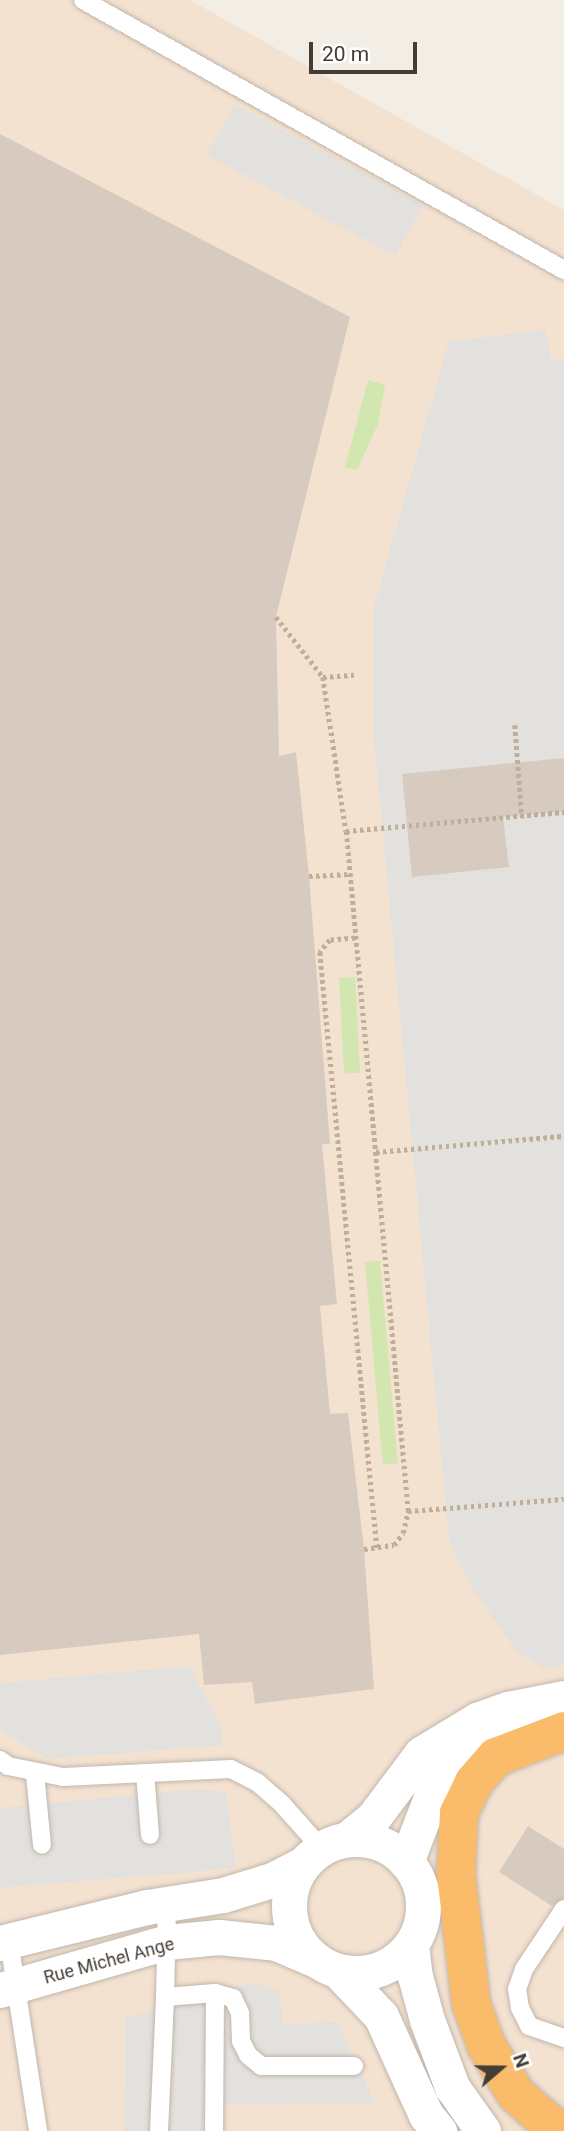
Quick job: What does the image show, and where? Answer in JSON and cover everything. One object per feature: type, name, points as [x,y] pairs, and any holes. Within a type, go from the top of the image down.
[{"type":"highway","points":[[564,1730],[496,1757],[474,1782],[459,1813],[456,1874],[471,2003],[486,2045],[516,2094],[551,2125],[564,2131]]},
{"type":"street","points":[[5,1942],[236,1892],[272,1880],[373,1818],[421,1754],[477,1720],[508,1709],[564,1698]]},
{"type":"street","points":[[407,1862],[433,1792],[451,1768],[480,1747],[509,1737],[564,1730]]},
{"type":"street","points":[[325,1964],[358,1974],[379,1970],[397,1960],[411,1945],[420,1925],[423,1903],[418,1881],[407,1862],[390,1848],[369,1840],[324,1850],[293,1882],[288,1902],[291,1923],[299,1942],[381,2016],[426,2115],[439,2131]]},
{"type":"street","name":"Rue Michel Ange","points":[[8,1988],[167,1942],[219,1937],[276,1942],[325,1964]]},
{"type":"street","points":[[411,1945],[415,1976],[427,2020],[452,2087],[483,2131]]},
{"type":"lane","points":[[83,0],[564,270]]},
{"type":"lane","points":[[0,1760],[8,1766],[63,1777],[231,1769],[258,1783],[282,1804],[324,1850]]},
{"type":"lane","points":[[35,1773],[42,1845]]},
{"type":"lane","points":[[145,1773],[150,1835]]},
{"type":"lane","points":[[159,2131],[167,1905]]},
{"type":"lane","points":[[564,1909],[524,1969],[517,1989],[520,2008],[529,2026],[564,2038]]},
{"type":"lane","points":[[5,1942],[8,1988],[38,2131]]},
{"type":"lane","points":[[165,1997],[215,1993],[233,1998],[240,2013],[241,2041],[248,2055],[261,2066],[354,2066]]},
{"type":"lane","points":[[214,2131],[215,1993]]},
{"type":"path","points":[[275,617],[323,677],[346,831],[408,1511],[403,1533],[394,1545],[364,1549]]},
{"type":"path","points":[[323,677],[354,675]]},
{"type":"path","points":[[514,725],[522,816]]},
{"type":"path","points":[[346,831],[564,812]]},
{"type":"path","points":[[309,876],[350,874]]},
{"type":"path","points":[[355,938],[330,940],[320,952],[377,1548]]},
{"type":"path","points":[[376,1153],[564,1136]]},
{"type":"path","points":[[408,1511],[564,1499]]},
{"type":"shaded area","points":[[0,0],[190,0],[564,210],[564,2131],[0,2131]]},
{"type":"shaded area","points":[[234,104],[423,204],[396,256],[207,155]]},
{"type":"shaded area","points":[[545,330],[552,360],[564,359],[564,1664],[543,1668],[515,1650],[469,1583],[449,1539],[373,728],[373,610],[449,341]]},
{"type":"shaded area","points":[[189,1666],[221,1726],[223,1745],[48,1759],[0,1730],[0,1683]]},
{"type":"shaded area","points":[[197,1789],[226,1793],[236,1868],[0,1888],[0,1808]]},
{"type":"shaded area","points":[[254,1983],[279,1991],[283,2024],[337,2022],[375,2103],[204,2105],[203,2131],[124,2131],[126,2018]]},
{"type":"green space","points":[[368,380],[385,385],[378,424],[357,470],[345,467]]},
{"type":"green space","points":[[355,977],[360,1073],[344,1074],[339,978]]},
{"type":"green space","points":[[380,1261],[398,1463],[383,1465],[365,1262]]},
{"type":"building","points":[[0,134],[350,317],[276,617],[279,756],[296,752],[309,876],[330,1144],[322,1144],[337,1304],[320,1306],[330,1414],[348,1413],[364,1549],[374,1689],[255,1704],[252,1682],[204,1685],[199,1634],[0,1655]]},
{"type":"building","points":[[564,758],[564,811],[503,817],[509,867],[412,877],[402,774]]},
{"type":"building","points":[[528,1826],[564,1849],[564,1898],[552,1906],[499,1872]]}]
